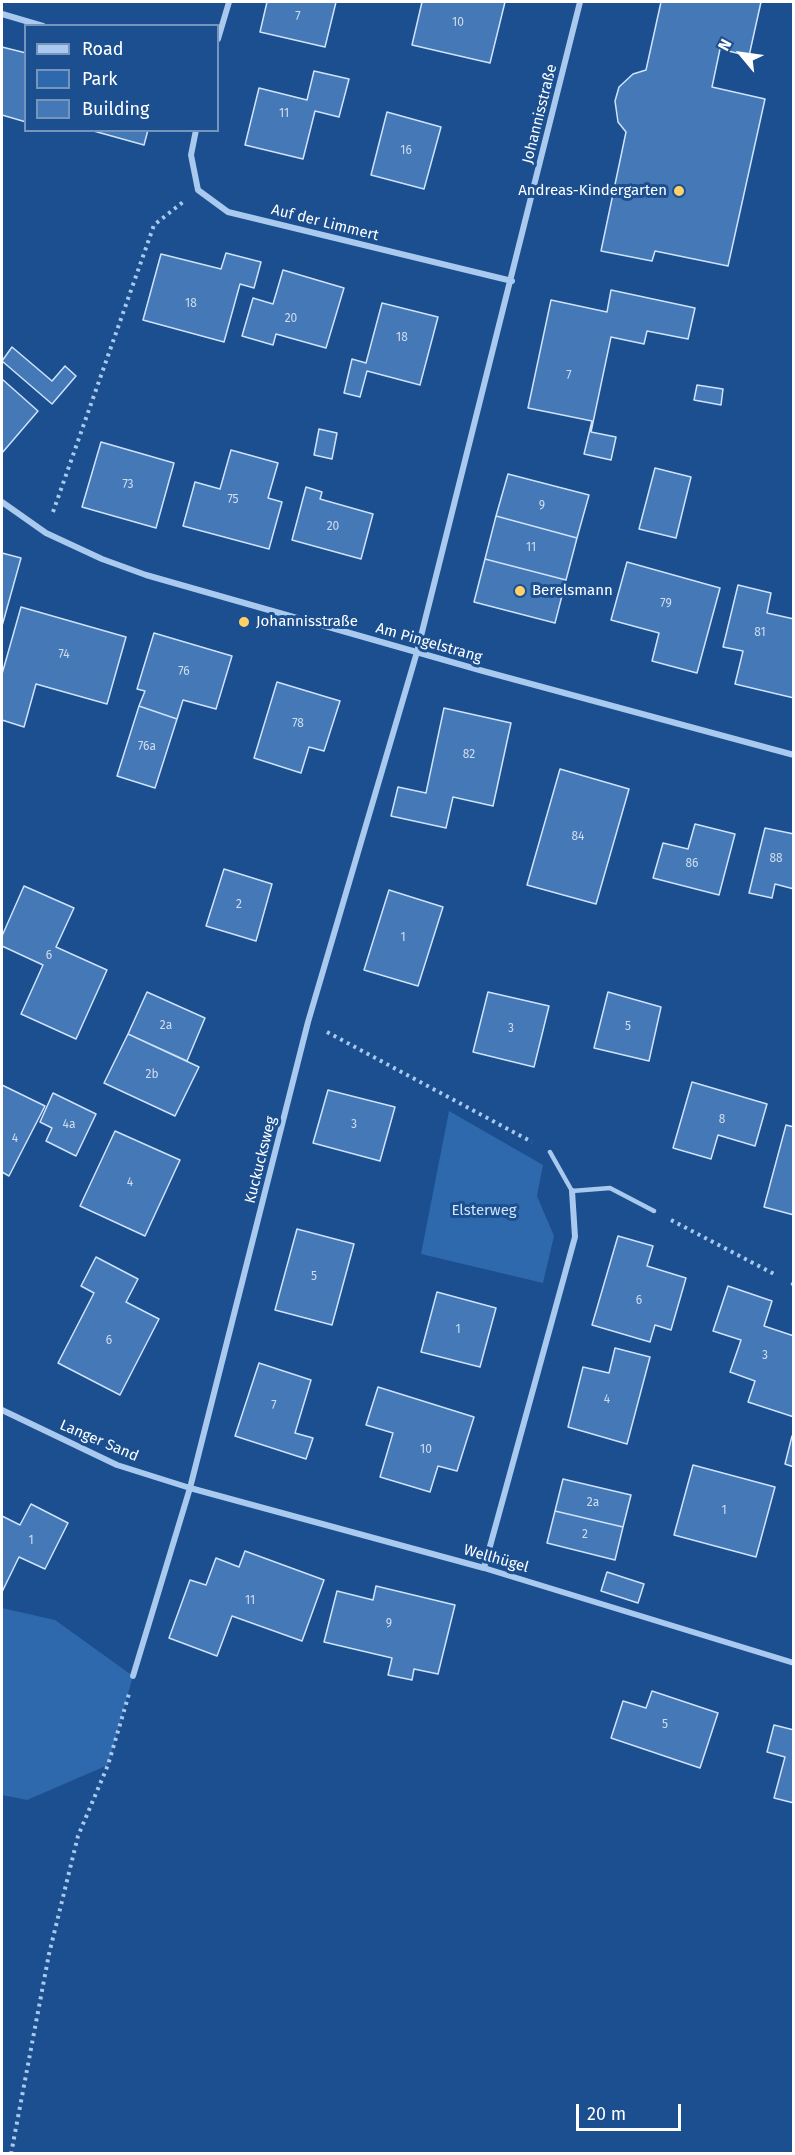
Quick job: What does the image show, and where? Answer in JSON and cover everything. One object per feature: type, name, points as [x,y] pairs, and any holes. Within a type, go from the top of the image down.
[{"type":"street","points":[[219,36],[229,2]]},
{"type":"street","name":"Johannisstraße","points":[[417,652],[512,281],[580,2]]},
{"type":"street","points":[[2,14],[36,24]]},
{"type":"street","points":[[196,132],[191,155],[198,190]]},
{"type":"street","name":"Auf der Limmert","points":[[198,190],[228,212],[512,281]]},
{"type":"street","name":"Am Pingelstrang","points":[[2,502],[46,533],[102,559],[146,575],[794,755]]},
{"type":"street","name":"Kuckucksweg","points":[[133,1676],[190,1488],[308,1022],[417,652]]},
{"type":"street","points":[[484,1568],[575,1237],[572,1191]]},
{"type":"street","name":"Langer Sand","points":[[2,1410],[117,1465],[190,1488]]},
{"type":"street","name":"Wellhügel","points":[[190,1488],[484,1568],[793,1661]]},
{"type":"lane","points":[[550,1152],[572,1191],[610,1188],[654,1211]]},
{"type":"path","points":[[46,533],[154,225],[198,190]]},
{"type":"path","points":[[308,1022],[550,1152]]},
{"type":"path","points":[[654,1211],[793,1285]]},
{"type":"path","points":[[11,2154],[49,1954],[78,1836],[108,1765],[133,1676]]},
{"type":"green space","name":"Elsterweg","points":[[449,1111],[543,1165],[537,1196],[554,1236],[543,1283],[421,1254]]},
{"type":"green space","points":[[2,1608],[55,1620],[133,1676],[108,1765],[27,1800],[2,1795]]},
{"type":"building","points":[[267,2],[336,2],[325,47],[260,32]]},
{"type":"building","points":[[422,2],[505,2],[490,63],[412,45]]},
{"type":"building","name":"Andreas-Kindergarten","points":[[661,2],[761,2],[749,56],[720,49],[712,87],[765,99],[728,266],[655,251],[652,261],[601,251],[626,132],[618,122],[615,101],[619,87],[633,74],[646,70]]},
{"type":"building","points":[[2,47],[24,52],[24,121],[2,115]]},
{"type":"building","points":[[314,71],[349,79],[339,117],[315,111],[303,159],[245,145],[259,88],[307,100]]},
{"type":"building","points":[[387,112],[441,127],[424,189],[371,175]]},
{"type":"building","points":[[97,132],[147,132],[144,145]]},
{"type":"building","points":[[226,253],[261,262],[254,288],[240,284],[224,342],[143,320],[161,254],[221,269]]},
{"type":"building","points":[[283,270],[344,288],[326,348],[276,334],[273,345],[242,336],[253,298],[273,304]]},
{"type":"building","points":[[611,290],[695,308],[688,339],[647,331],[644,344],[611,337],[591,432],[616,437],[611,460],[584,454],[592,421],[528,408],[551,300],[607,312]]},
{"type":"building","points":[[382,303],[438,317],[420,385],[367,371],[360,397],[344,393],[352,359],[366,363]]},
{"type":"building","points":[[12,347],[52,381],[65,366],[76,376],[52,404],[2,361]]},
{"type":"building","points":[[2,379],[38,411],[2,453]]},
{"type":"building","points":[[697,385],[723,389],[721,405],[694,400]]},
{"type":"building","points":[[319,429],[337,433],[332,459],[314,455]]},
{"type":"building","points":[[101,442],[174,463],[156,528],[82,507]]},
{"type":"building","points":[[231,450],[278,463],[268,498],[282,502],[269,549],[183,526],[195,482],[220,489]]},
{"type":"building","points":[[655,468],[691,477],[676,538],[639,529]]},
{"type":"building","points":[[508,474],[589,495],[577,538],[496,516]]},
{"type":"building","points":[[306,487],[322,492],[320,499],[373,514],[361,559],[292,540]]},
{"type":"building","points":[[496,516],[577,538],[566,580],[485,559]]},
{"type":"building","points":[[2,553],[21,558],[2,626]]},
{"type":"building","name":"Berelsmann","points":[[485,559],[566,580],[555,623],[474,602]]},
{"type":"building","points":[[627,562],[720,588],[697,673],[652,661],[659,633],[611,620]]},
{"type":"building","points":[[738,585],[771,593],[767,613],[794,619],[794,698],[735,684],[743,651],[723,647]]},
{"type":"building","points":[[21,607],[126,637],[107,704],[36,684],[24,727],[2,720],[2,674]]},
{"type":"building","points":[[154,633],[232,656],[216,709],[183,700],[177,719],[139,706],[145,691],[137,689]]},
{"type":"building","points":[[277,682],[340,701],[324,751],[309,747],[301,773],[254,758]]},
{"type":"building","points":[[139,706],[177,719],[155,788],[117,776]]},
{"type":"building","points":[[444,708],[511,723],[493,806],[453,797],[446,828],[391,816],[398,787],[426,793]]},
{"type":"building","points":[[560,769],[629,789],[596,904],[527,885]]},
{"type":"building","points":[[695,824],[735,834],[719,895],[653,878],[663,843],[688,849]]},
{"type":"building","points":[[765,828],[794,834],[794,889],[775,884],[772,898],[749,893]]},
{"type":"building","points":[[224,869],[272,884],[256,941],[206,926]]},
{"type":"building","points":[[24,886],[74,908],[56,947],[107,970],[76,1039],[21,1014],[43,965],[2,946],[2,936]]},
{"type":"building","points":[[389,890],[443,907],[418,986],[364,970]]},
{"type":"building","points":[[147,992],[205,1018],[187,1061],[128,1034]]},
{"type":"building","points":[[488,992],[549,1006],[534,1067],[473,1052]]},
{"type":"building","points":[[608,992],[661,1007],[649,1061],[594,1048]]},
{"type":"building","points":[[128,1034],[199,1067],[175,1116],[104,1083]]},
{"type":"building","points":[[692,1082],[767,1104],[755,1146],[718,1135],[711,1159],[673,1148]]},
{"type":"building","points":[[2,1085],[45,1106],[9,1176],[2,1172]]},
{"type":"building","points":[[328,1090],[395,1107],[380,1161],[313,1143]]},
{"type":"building","points":[[53,1093],[96,1114],[76,1156],[46,1141],[52,1128],[40,1122]]},
{"type":"building","points":[[786,1125],[794,1127],[794,1215],[764,1207]]},
{"type":"building","points":[[115,1131],[180,1160],[145,1236],[80,1206]]},
{"type":"building","points":[[297,1229],[354,1244],[332,1325],[275,1310]]},
{"type":"building","points":[[618,1236],[653,1246],[647,1266],[686,1278],[671,1330],[655,1325],[650,1342],[592,1325]]},
{"type":"building","points":[[96,1257],[138,1279],[126,1302],[159,1319],[120,1395],[58,1363],[94,1293],[81,1286]]},
{"type":"building","points":[[728,1286],[772,1301],[764,1326],[794,1336],[794,1417],[748,1402],[755,1381],[730,1372],[741,1340],[713,1331]]},
{"type":"building","points":[[437,1292],[496,1308],[480,1367],[421,1352]]},
{"type":"building","points":[[615,1348],[650,1357],[627,1444],[568,1427],[583,1367],[609,1373]]},
{"type":"building","points":[[259,1363],[311,1380],[295,1433],[313,1438],[306,1459],[235,1436]]},
{"type":"building","points":[[378,1387],[474,1417],[457,1471],[438,1466],[430,1492],[380,1477],[393,1433],[366,1425]]},
{"type":"building","points":[[792,1436],[794,1437],[794,1467],[785,1464]]},
{"type":"building","points":[[693,1465],[775,1487],[756,1557],[674,1535]]},
{"type":"building","points":[[563,1479],[631,1495],[623,1527],[555,1511]]},
{"type":"building","points":[[31,1504],[68,1523],[45,1569],[19,1557],[2,1592],[2,1516],[20,1525]]},
{"type":"building","points":[[555,1511],[623,1527],[615,1560],[547,1543]]},
{"type":"building","points":[[245,1551],[324,1580],[302,1641],[232,1616],[217,1656],[169,1638],[190,1580],[206,1585],[216,1558],[239,1567]]},
{"type":"building","points":[[607,1572],[644,1584],[638,1603],[601,1591]]},
{"type":"building","points":[[376,1586],[455,1605],[438,1674],[414,1669],[412,1680],[388,1675],[392,1658],[324,1642],[337,1591],[373,1600]]},
{"type":"building","points":[[652,1691],[718,1713],[700,1768],[611,1738],[623,1701],[646,1708]]},
{"type":"building","points":[[774,1725],[794,1730],[794,1803],[774,1798],[785,1757],[767,1752]]},
{"type":"place","name":"Andreas-Kindergarten","points":[[679,191]]},
{"type":"place","name":"Berelsmann","points":[[520,591]]},
{"type":"place","name":"Johannisstraße","points":[[244,622]]}]
